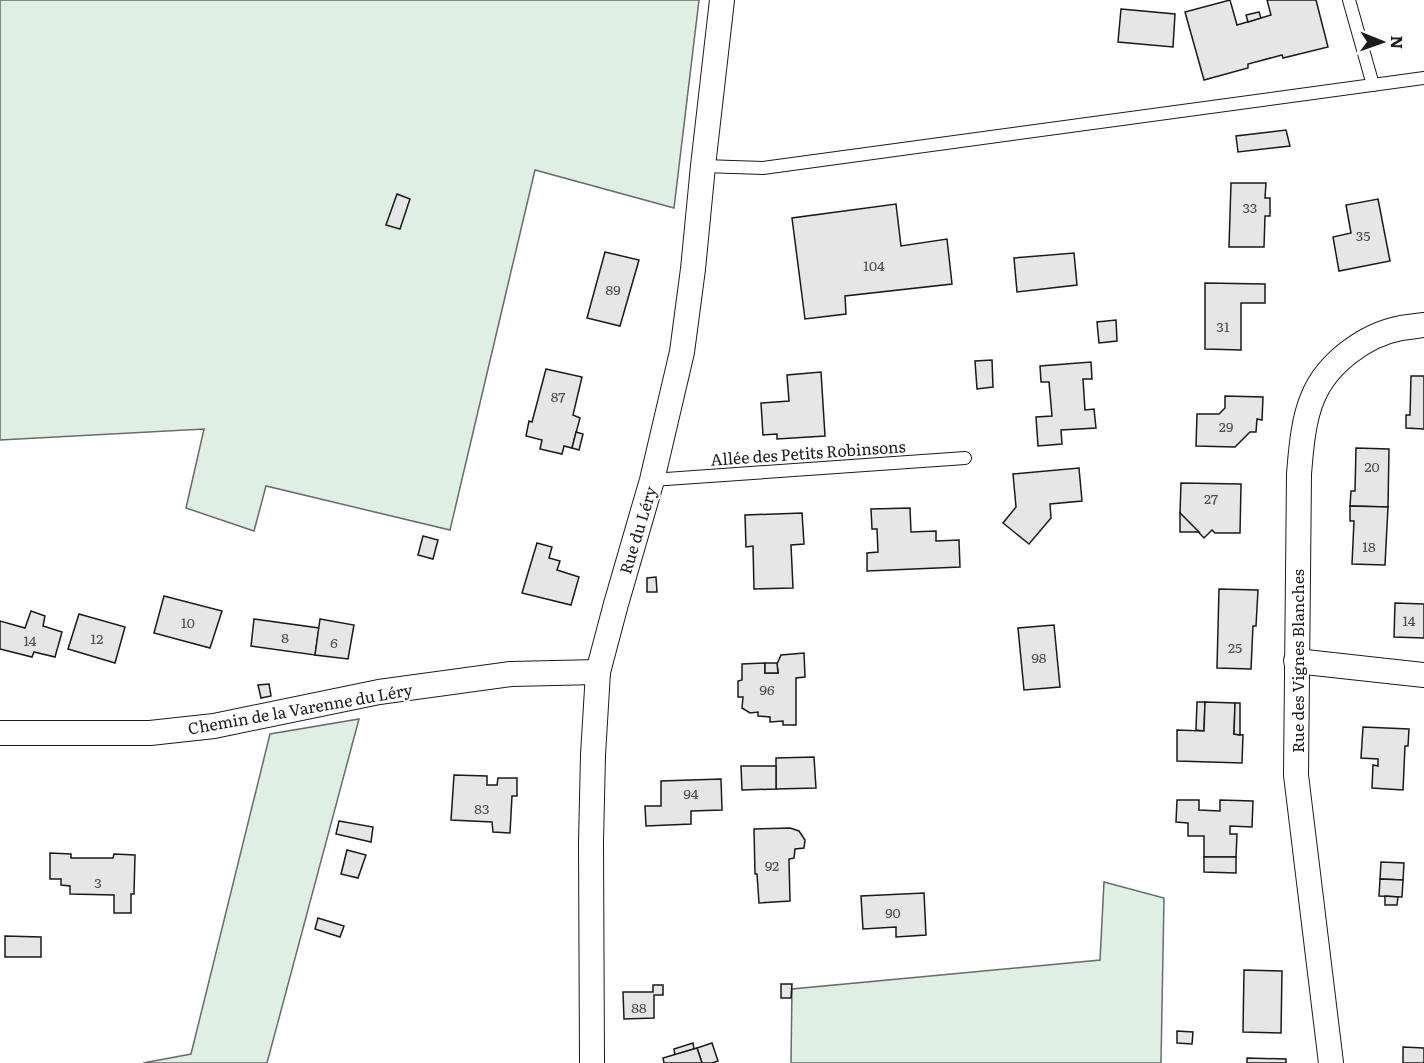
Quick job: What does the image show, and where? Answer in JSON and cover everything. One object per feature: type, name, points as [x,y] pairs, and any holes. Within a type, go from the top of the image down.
[{"type":"street","name":"Rue du Léry","points":[[592,1063],[591,832],[598,672],[652,480],[682,352],[722,0]]},
{"type":"street","name":"Rue des Vignes Blanches","points":[[1331,1063],[1296,775],[1299,474],[1302,437],[1313,397],[1328,371],[1364,342],[1399,328],[1424,325]]},
{"type":"street","points":[[1296,661],[1424,675]]},
{"type":"street","name":"Chemin de la Varenne du Léry","points":[[0,733],[150,733],[214,726],[379,692],[511,674],[598,672]]},
{"type":"lane","points":[[1349,0],[1373,85]]},
{"type":"lane","points":[[703,166],[763,168],[1424,78]]},
{"type":"lane","name":"Allée des Petits Robinsons","points":[[652,480],[965,458]]},
{"type":"green space","points":[[0,0],[699,0],[674,208],[535,170],[450,530],[266,486],[254,531],[186,508],[204,429],[0,440]]},
{"type":"green space","points":[[359,719],[267,1063],[143,1063],[191,1054],[270,734]]},
{"type":"green space","points":[[1104,882],[1164,898],[1161,1063],[791,1063],[792,989],[1100,960]]},
{"type":"building","points":[[1230,0],[1237,25],[1271,15],[1267,0],[1316,0],[1328,47],[1248,64],[1248,68],[1204,80],[1185,12]]},
{"type":"building","points":[[1121,9],[1175,14],[1173,47],[1118,42]]},
{"type":"building","points":[[1259,12],[1261,18],[1248,22],[1246,15]]},
{"type":"building","points":[[1286,130],[1290,146],[1238,152],[1236,136]]},
{"type":"building","points":[[1231,183],[1266,183],[1265,198],[1270,198],[1270,216],[1265,216],[1264,247],[1229,247]]},
{"type":"building","points":[[397,194],[410,199],[400,229],[386,225]]},
{"type":"building","points":[[1378,199],[1390,261],[1339,271],[1333,237],[1351,233],[1346,205]]},
{"type":"building","points":[[896,204],[901,246],[947,239],[952,284],[845,296],[846,314],[805,319],[792,218]]},
{"type":"building","points":[[605,252],[639,260],[620,326],[587,318]]},
{"type":"building","points":[[1074,253],[1077,285],[1017,292],[1014,258]]},
{"type":"building","points":[[1205,283],[1265,284],[1265,303],[1241,303],[1241,350],[1205,349]]},
{"type":"building","points":[[1116,320],[1117,341],[1099,343],[1097,322]]},
{"type":"building","points":[[992,360],[993,387],[977,389],[975,361]]},
{"type":"building","points":[[1091,362],[1092,379],[1083,379],[1085,410],[1094,409],[1096,428],[1061,430],[1062,444],[1038,446],[1036,417],[1052,416],[1049,382],[1041,382],[1040,366]]},
{"type":"building","points":[[546,369],[582,377],[573,415],[580,418],[572,448],[564,446],[562,454],[540,449],[542,440],[526,436]]},
{"type":"building","points":[[821,372],[825,436],[777,439],[777,434],[763,435],[761,403],[789,401],[787,375]]},
{"type":"building","points":[[1411,376],[1424,376],[1424,429],[1406,428],[1406,415],[1410,415]]},
{"type":"building","points":[[1225,396],[1263,397],[1262,420],[1257,419],[1256,432],[1250,432],[1235,447],[1196,446],[1197,414],[1219,414],[1225,408]]},
{"type":"building","points":[[576,432],[583,434],[579,450],[572,448]]},
{"type":"building","points":[[1356,448],[1389,449],[1388,507],[1350,506],[1351,491],[1355,491]]},
{"type":"building","points":[[1079,468],[1082,501],[1050,504],[1051,518],[1029,544],[1003,523],[1016,507],[1013,474]]},
{"type":"building","points":[[1181,483],[1241,484],[1240,533],[1215,533],[1212,530],[1204,538],[1180,513]]},
{"type":"building","points":[[1350,506],[1388,507],[1385,565],[1352,564],[1354,521],[1350,521]]},
{"type":"building","points":[[910,508],[911,532],[936,531],[936,541],[959,540],[960,567],[867,571],[867,553],[878,552],[877,529],[872,529],[871,509]]},
{"type":"building","points":[[802,513],[804,544],[791,545],[793,588],[754,589],[753,546],[746,547],[745,515]]},
{"type":"building","points":[[1180,513],[1199,532],[1180,532]]},
{"type":"building","points":[[423,536],[438,540],[433,559],[418,555]]},
{"type":"building","points":[[537,543],[552,547],[549,558],[560,561],[557,570],[579,577],[571,605],[522,593]]},
{"type":"building","points":[[656,577],[657,592],[647,592],[647,578]]},
{"type":"building","points":[[1219,589],[1258,590],[1256,626],[1253,626],[1251,669],[1217,668]]},
{"type":"building","points":[[164,596],[222,611],[210,648],[154,633]]},
{"type":"building","points":[[1395,603],[1424,604],[1424,638],[1394,637]]},
{"type":"building","points":[[31,611],[45,616],[43,626],[62,632],[55,657],[34,652],[32,657],[0,649],[0,621],[25,628]]},
{"type":"building","points":[[79,614],[125,627],[115,663],[68,649]]},
{"type":"building","points":[[254,619],[319,628],[315,655],[251,646]]},
{"type":"building","points":[[320,619],[354,625],[348,659],[315,655]]},
{"type":"building","points":[[1054,625],[1060,687],[1024,690],[1018,628]]},
{"type":"building","points":[[804,653],[805,677],[796,678],[796,725],[783,725],[783,721],[770,722],[770,717],[758,716],[758,712],[750,713],[742,708],[743,697],[738,697],[738,681],[742,680],[742,664],[765,663],[765,673],[778,673],[777,664],[781,655]]},
{"type":"building","points":[[765,663],[777,663],[778,673],[765,673]]},
{"type":"building","points":[[269,684],[271,696],[261,698],[258,685]]},
{"type":"building","points":[[1197,702],[1205,702],[1204,731],[1196,730]]},
{"type":"building","points":[[1205,702],[1235,703],[1234,734],[1243,735],[1242,763],[1177,761],[1177,730],[1204,731]]},
{"type":"building","points":[[1235,703],[1240,703],[1240,735],[1234,734]]},
{"type":"building","points":[[1363,727],[1409,729],[1408,746],[1405,746],[1403,790],[1372,788],[1373,765],[1378,766],[1378,759],[1361,758]]},
{"type":"building","points":[[814,757],[816,788],[776,789],[776,758]]},
{"type":"building","points":[[741,766],[776,766],[776,789],[742,790]]},
{"type":"building","points":[[454,775],[487,776],[487,785],[497,785],[498,778],[517,778],[517,796],[512,796],[510,833],[493,832],[492,822],[451,820]]},
{"type":"building","points":[[721,779],[722,810],[691,811],[691,824],[646,826],[645,806],[661,806],[661,781]]},
{"type":"building","points":[[1177,800],[1199,800],[1199,810],[1220,811],[1220,800],[1253,801],[1252,827],[1230,826],[1230,834],[1237,834],[1236,857],[1204,857],[1204,836],[1188,836],[1188,823],[1176,822]]},
{"type":"building","points":[[339,821],[373,827],[371,842],[336,834]]},
{"type":"building","points":[[790,828],[799,831],[805,840],[804,848],[795,849],[794,858],[789,859],[790,901],[759,903],[757,874],[755,874],[754,829]]},
{"type":"building","points":[[347,850],[366,855],[358,878],[341,874]]},
{"type":"building","points":[[50,853],[71,854],[71,858],[113,858],[114,854],[135,855],[131,913],[114,913],[114,895],[70,894],[70,886],[61,885],[61,879],[50,879]]},
{"type":"building","points":[[1204,857],[1236,857],[1236,873],[1204,872]]},
{"type":"building","points":[[1381,862],[1404,863],[1403,880],[1380,879]]},
{"type":"building","points":[[1380,879],[1403,880],[1402,897],[1379,896]]},
{"type":"building","points":[[924,893],[926,935],[896,937],[896,927],[863,929],[861,896]]},
{"type":"building","points":[[1385,896],[1398,897],[1397,905],[1385,905]]},
{"type":"building","points":[[318,918],[344,926],[340,937],[315,929]]},
{"type":"building","points":[[5,936],[41,937],[41,957],[5,957]]},
{"type":"building","points":[[1244,970],[1282,971],[1281,1033],[1243,1032]]},
{"type":"building","points":[[781,984],[792,984],[791,998],[781,998]]},
{"type":"building","points":[[653,985],[663,985],[663,995],[654,995],[654,1018],[624,1019],[623,992],[653,992]]},
{"type":"building","points":[[1177,1031],[1193,1032],[1192,1044],[1177,1043]]},
{"type":"building","points":[[693,1043],[694,1049],[675,1055],[674,1049]]},
{"type":"building","points":[[712,1043],[718,1061],[702,1063],[697,1048]]},
{"type":"building","points":[[1403,1047],[1424,1048],[1424,1063],[1403,1063]]},
{"type":"building","points":[[697,1048],[702,1063],[664,1063],[663,1058]]},
{"type":"building","points":[[1247,1058],[1286,1059],[1286,1063],[1247,1063]]}]
